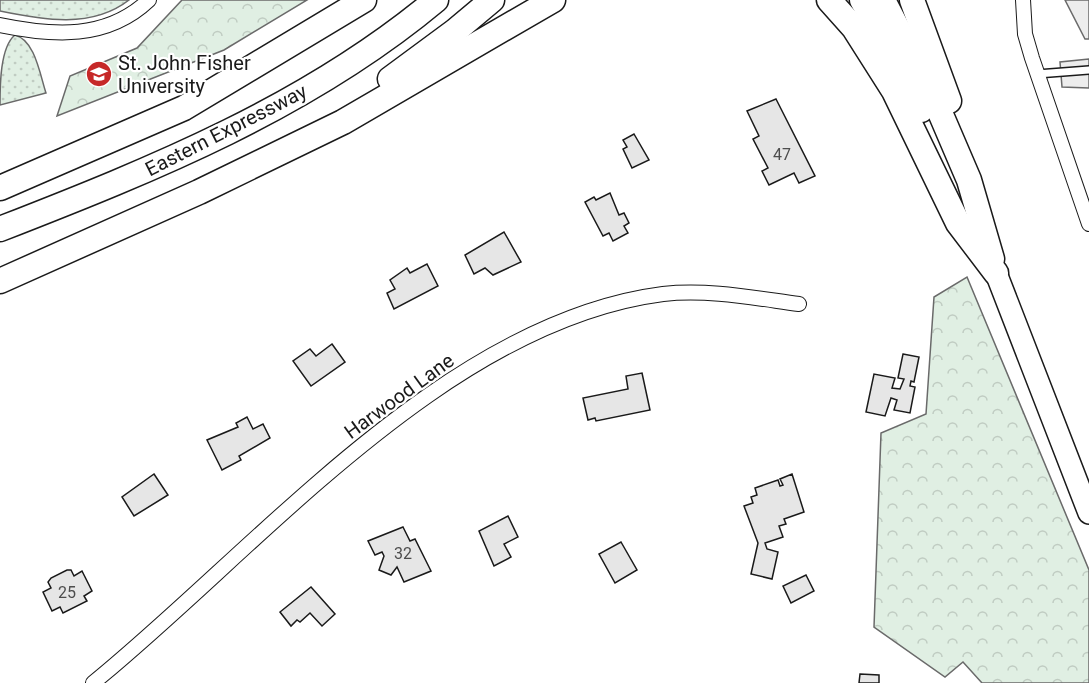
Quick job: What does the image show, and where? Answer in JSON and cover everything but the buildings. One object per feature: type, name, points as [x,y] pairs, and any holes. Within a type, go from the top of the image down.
[{"type":"highway","name":"Eastern Expressway","points":[[0,188],[184,108],[364,0]]},
{"type":"highway","name":"Eastern Expressway","points":[[0,229],[130,178],[212,141],[284,104],[348,65],[436,0]]},
{"type":"highway","points":[[304,139],[413,63],[492,0]]},
{"type":"highway","points":[[0,281],[199,192],[352,117],[553,0]]},
{"type":"highway","points":[[829,0],[854,28],[894,91],[958,223],[996,273]]},
{"type":"highway","points":[[862,0],[902,69],[996,273]]},
{"type":"highway","points":[[883,0],[936,103],[969,180],[996,273]]},
{"type":"highway","points":[[912,0],[989,210],[996,273]]},
{"type":"main road","points":[[996,273],[1089,513]]},
{"type":"street","points":[[1,28],[72,34],[86,32],[121,20],[149,0]]},
{"type":"street","points":[[1023,0],[1025,34],[1089,224]]},
{"type":"street","name":"Harwood Lane","points":[[93,683],[135,649],[346,459],[394,419],[472,367],[554,325],[630,300],[664,294],[698,293],[799,304]]},
{"type":"lane","points":[[1037,74],[1089,70]]},
{"type":"green space","points":[[0,0],[129,0],[99,15],[67,20],[0,11]]},
{"type":"green space","points":[[182,0],[307,0],[224,50],[57,116],[70,76],[137,48]]},
{"type":"green space","points":[[15,35],[22,38],[32,51],[46,93],[0,105],[4,57],[6,48]]},
{"type":"green space","points":[[967,277],[1089,570],[1089,683],[982,683],[963,662],[945,677],[874,627],[881,433],[926,414],[934,297]]},
{"type":"shaded area","points":[[1065,0],[1089,0],[1089,39],[1085,39]]},
{"type":"shaded area","points":[[1089,59],[1089,88],[1062,87],[1060,62]]},
{"type":"place","name":"St. John Fisher University","points":[[99,74]]}]
